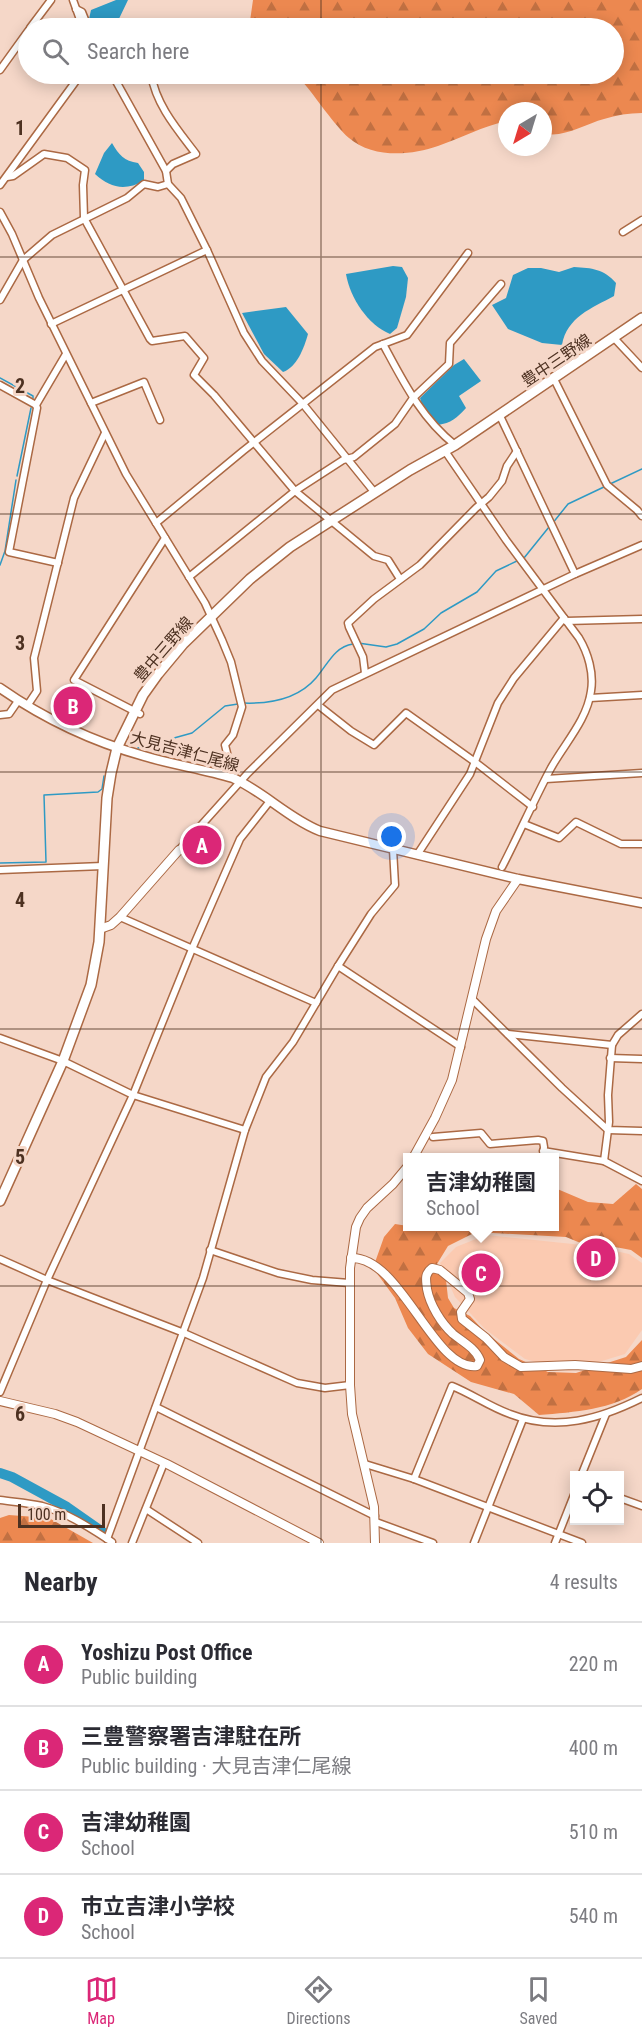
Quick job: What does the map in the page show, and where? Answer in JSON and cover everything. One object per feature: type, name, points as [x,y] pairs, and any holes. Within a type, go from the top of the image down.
[{"type":"main road","name":"豊中三野線","points":[[0,1201],[63,1062],[91,985],[100,929],[107,798],[117,748],[138,712],[143,695],[166,664],[212,616],[267,565],[331,520],[500,416],[642,318]]},
{"type":"main road","name":"大見吉津仁尾線","points":[[0,688],[27,706],[117,748],[218,773],[240,781],[298,820],[320,831],[518,879],[642,903]]},
{"type":"street","points":[[38,18],[51,0]]},
{"type":"street","points":[[73,0],[79,18]]},
{"type":"street","points":[[76,9],[82,12],[84,18]]},
{"type":"street","points":[[0,70],[18,45]]},
{"type":"street","points":[[0,185],[74,84]]},
{"type":"street","points":[[118,84],[166,171],[168,184],[181,198],[244,333],[262,361],[303,405],[376,494]]},
{"type":"street","points":[[154,84],[165,111],[196,154],[166,171]]},
{"type":"street","points":[[7,177],[13,176],[44,154],[66,158],[85,170],[84,218],[150,339],[152,341],[185,336],[204,358],[194,375],[214,395],[295,491],[374,556],[388,560],[400,579]]},
{"type":"street","points":[[0,300],[23,260],[52,235],[128,198],[144,184],[158,188],[168,184]]},
{"type":"street","points":[[0,212],[105,434],[126,474],[212,616],[231,662],[242,707],[233,735],[225,745],[228,757],[218,773]]},
{"type":"street","points":[[623,232],[642,220]]},
{"type":"street","points":[[51,324],[207,250]]},
{"type":"street","points":[[156,523],[375,347],[407,335],[468,253]]},
{"type":"street","points":[[189,577],[295,491],[354,457],[395,424],[412,398],[449,364],[450,343],[501,284]]},
{"type":"street","points":[[614,338],[642,368]]},
{"type":"street","points":[[383,344],[412,398],[438,431],[455,445]]},
{"type":"street","points":[[58,563],[9,552],[36,405],[66,354]]},
{"type":"street","points":[[554,379],[607,485],[642,516]]},
{"type":"street","points":[[91,402],[144,382],[160,420]]},
{"type":"street","points":[[0,385],[36,405]]},
{"type":"street","points":[[500,416],[575,574]]},
{"type":"street","points":[[27,706],[37,691],[34,658],[74,498],[105,434]]},
{"type":"street","points":[[445,451],[579,638],[586,651],[592,675],[590,698],[585,712],[562,749],[501,867]]},
{"type":"street","points":[[365,673],[363,657],[348,622],[374,599],[420,565],[489,497],[502,481],[507,466],[518,451]]},
{"type":"street","points":[[138,712],[74,680],[165,538]]},
{"type":"street","points":[[100,929],[120,917],[240,781],[332,690],[575,574],[642,545]]},
{"type":"street","points":[[417,855],[462,790],[498,703],[514,678],[565,619],[642,619]]},
{"type":"street","points":[[590,698],[642,695]]},
{"type":"street","points":[[0,715],[9,714],[18,701]]},
{"type":"street","points":[[318,705],[351,731],[374,745],[406,713],[533,807]]},
{"type":"street","points":[[546,779],[642,773]]},
{"type":"street","points":[[0,1392],[47,1280],[133,1095],[240,840],[270,801]]},
{"type":"street","points":[[524,824],[559,838],[576,822],[621,844],[642,844]]},
{"type":"street","points":[[0,1500],[40,1506],[62,1513],[84,1523],[111,1542],[139,1451],[184,1333],[245,1130],[266,1077],[293,1042],[371,914],[395,885],[393,849]]},
{"type":"street","points":[[0,870],[103,866]]},
{"type":"street","points":[[416,1153],[452,1080],[486,939],[496,911],[518,879]]},
{"type":"street","points":[[120,917],[316,1003]]},
{"type":"street","points":[[338,966],[461,1047]]},
{"type":"street","points":[[472,999],[608,1130],[642,1131]]},
{"type":"street","points":[[604,1161],[608,1130],[612,1046],[618,1035],[642,1014]]},
{"type":"street","points":[[508,1034],[612,1046]]},
{"type":"street","points":[[0,1038],[63,1062],[133,1095],[245,1130]]},
{"type":"street","points":[[610,1058],[642,1059]]},
{"type":"street","points":[[434,1137],[481,1133],[490,1144],[538,1140],[543,1141],[543,1153]]},
{"type":"street","points":[[559,1156],[604,1161],[642,1181]]},
{"type":"street","points":[[375,1543],[375,1519],[365,1464],[354,1431],[350,1386],[349,1283],[356,1227],[360,1218],[403,1172]]},
{"type":"street","points":[[210,1250],[278,1273],[312,1280],[349,1283]]},
{"type":"street","points":[[351,1258],[367,1262],[384,1273],[428,1330],[456,1359],[467,1365],[477,1366],[479,1357],[446,1325],[432,1305],[425,1279],[427,1272],[432,1268],[440,1270],[468,1293],[470,1299],[461,1312],[462,1319],[512,1363],[528,1368],[574,1365],[631,1369],[642,1366]]},
{"type":"street","points":[[0,1259],[47,1280],[184,1333],[297,1383],[324,1388],[350,1386]]},
{"type":"street","points":[[414,1479],[452,1386],[509,1414],[551,1424],[606,1414],[642,1398]]},
{"type":"street","points":[[0,1401],[55,1414],[77,1422],[164,1462],[319,1543]]},
{"type":"street","points":[[156,1407],[375,1519],[433,1543]]},
{"type":"street","points":[[584,1471],[606,1414]]},
{"type":"street","points":[[474,1543],[523,1419]]},
{"type":"street","points":[[132,1543],[164,1462]]},
{"type":"street","points":[[365,1464],[414,1479],[582,1543]]},
{"type":"street","points":[[624,1499],[642,1506]]},
{"type":"street","points":[[555,1543],[570,1505]]},
{"type":"street","points":[[146,1509],[198,1543]]},
{"type":"shaded area","points":[[486,1235],[592,1246],[629,1254],[642,1263],[642,1330],[625,1354],[569,1371],[525,1359],[485,1329],[455,1297],[440,1263],[456,1247]]},
{"type":"green space","points":[[253,0],[642,0],[642,113],[613,116],[566,133],[552,134],[552,102],[498,102],[498,124],[427,149],[392,153],[369,149],[349,138],[304,84],[624,84],[624,18],[250,18]]},
{"type":"green space","points":[[636,1184],[642,1189],[642,1258],[631,1250],[594,1243],[583,1244],[566,1237],[476,1232],[448,1246],[437,1264],[446,1280],[448,1298],[454,1308],[470,1316],[484,1331],[519,1359],[548,1372],[576,1373],[626,1357],[642,1340],[642,1389],[606,1406],[539,1415],[514,1394],[471,1382],[428,1354],[408,1328],[395,1298],[373,1268],[384,1237],[395,1224],[403,1225],[403,1231],[559,1231],[559,1190],[588,1202],[613,1204]]},
{"type":"green space","points":[[9,1515],[49,1518],[93,1543],[0,1543],[0,1518]]},
{"type":"water","points":[[116,0],[128,0],[119,18],[89,18],[91,10]]},
{"type":"water","points":[[112,143],[122,157],[138,163],[144,172],[144,181],[124,187],[112,185],[95,174],[104,153]]},
{"type":"water","points":[[393,266],[402,267],[408,278],[406,297],[397,328],[390,334],[374,324],[361,310],[351,292],[346,274]]},
{"type":"water","points":[[574,267],[592,269],[607,275],[616,283],[614,296],[589,309],[575,320],[569,327],[562,345],[542,343],[508,329],[492,305],[506,298],[513,275],[528,268],[559,272]]},
{"type":"water","points":[[286,307],[308,334],[296,361],[283,372],[264,354],[242,313]]},
{"type":"water","points":[[464,359],[481,381],[459,396],[466,408],[463,412],[450,421],[438,425],[423,408],[420,398],[454,365]]},
{"type":"waterway","points":[[0,378],[33,398]]},
{"type":"waterway","points":[[17,476],[31,408]]},
{"type":"waterway","points":[[610,484],[642,469]]},
{"type":"waterway","points":[[0,565],[5,551],[16,480]]},
{"type":"waterway","points":[[552,524],[568,504],[606,486]]},
{"type":"waterway","points":[[524,558],[549,527]]},
{"type":"waterway","points":[[358,643],[386,647],[397,644],[424,629],[441,613],[477,592],[496,571],[519,560]]},
{"type":"waterway","points":[[243,703],[273,701],[301,691],[316,678],[336,652],[353,644]]},
{"type":"waterway","points":[[138,748],[192,733],[225,706],[238,704]]},
{"type":"waterway","points":[[0,863],[46,862],[44,795],[98,792],[102,789],[104,776]]},
{"type":"waterway","points":[[0,1473],[12,1477],[67,1507],[104,1533]]},
{"type":"place","name":"三豊警察署吉津駐在所","points":[[73,706]]},
{"type":"place","name":"Yoshizu Post Office","points":[[202,845]]},
{"type":"place","name":"市立吉津小学校","points":[[596,1258]]},
{"type":"place","name":"吉津幼稚園","points":[[481,1273]]}]
